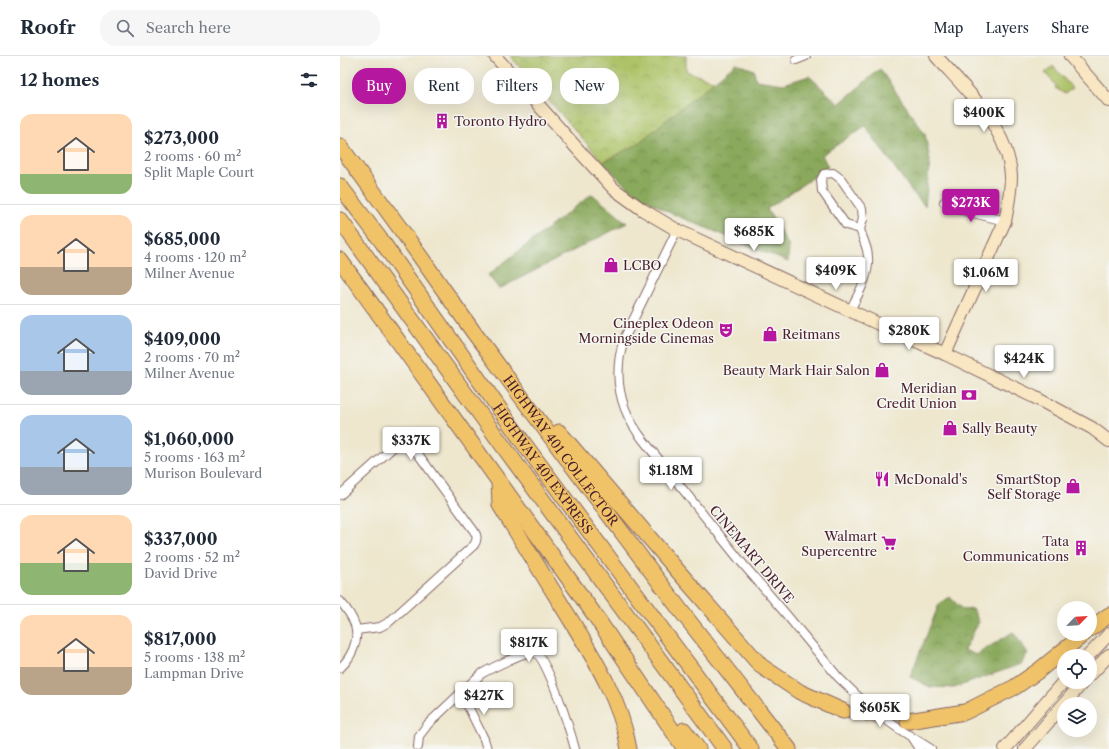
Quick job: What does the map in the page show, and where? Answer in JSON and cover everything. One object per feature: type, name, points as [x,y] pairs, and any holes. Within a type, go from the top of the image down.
[{"type":"highway","name":"HIGHWAY 401 COLLECTOR","points":[[340,146],[472,330],[681,612],[789,749]]},
{"type":"highway","name":"HIGHWAY 401 EXPRESS","points":[[340,186],[383,243],[522,441],[751,749]]},
{"type":"highway","name":"HIGHWAY 401 EXPRESS","points":[[340,220],[725,749]]},
{"type":"highway","points":[[340,260],[594,614],[685,749]]},
{"type":"highway","points":[[472,330],[761,666],[800,692],[843,711]]},
{"type":"highway","points":[[499,482],[500,506],[582,638],[607,684],[619,712],[629,749]]},
{"type":"highway","points":[[594,614],[608,625],[698,749]]},
{"type":"highway","points":[[1097,624],[1109,615]]},
{"type":"highway","points":[[908,721],[965,712],[1014,687],[1038,671],[1075,641]]},
{"type":"main road","points":[[495,56],[614,189],[642,210],[677,230],[945,354],[1034,398],[1092,428],[1109,441]]},
{"type":"main road","points":[[936,56],[975,100],[992,123],[1001,138],[1008,159],[1011,176],[1010,199],[1005,221],[945,354]]},
{"type":"main road","points":[[1070,56],[1109,101]]},
{"type":"main road","points":[[1095,649],[1109,634]]},
{"type":"main road","points":[[1097,667],[1109,655]]},
{"type":"main road","points":[[1004,749],[1057,689]]},
{"type":"main road","points":[[1025,749],[1077,689]]},
{"type":"street","points":[[796,60],[806,56]]},
{"type":"street","points":[[850,310],[868,271],[868,251],[860,229],[863,219],[862,210],[842,178],[833,173],[824,174],[821,180],[822,191],[846,225],[860,229]]},
{"type":"street","points":[[944,202],[960,210],[1005,221]]},
{"type":"street","name":"CINEMART DRIVE","points":[[677,230],[624,339],[619,354],[618,374],[620,393],[626,413],[633,428],[742,563],[838,677],[872,710],[932,749]]},
{"type":"street","points":[[340,495],[399,442],[405,440],[410,442],[472,526],[477,538],[474,545],[389,622],[380,627],[356,630]]},
{"type":"street","points":[[340,601],[350,615],[356,630],[356,641],[352,654],[340,668]]},
{"type":"street","points":[[418,747],[419,736],[426,726],[461,692],[488,670],[518,656],[534,652],[541,658],[558,695],[575,749]]},
{"type":"street","points":[[461,692],[487,749]]},
{"type":"street","name":"CINEMART DRIVE","points":[[910,736],[919,749]]},
{"type":"green space","points":[[510,56],[686,56],[686,71],[714,81],[636,145],[603,162],[552,104],[552,68],[521,68]]},
{"type":"green space","points":[[736,63],[754,70],[756,80],[784,84],[809,76],[839,104],[880,69],[925,134],[930,161],[925,206],[913,193],[865,126],[822,155],[828,167],[767,209],[789,246],[788,262],[668,212],[629,189],[603,162],[636,145]]},
{"type":"green space","points":[[1053,66],[1072,88],[1065,94],[1055,88],[1056,85],[1045,73]]},
{"type":"green space","points":[[592,194],[627,223],[499,289],[488,275]]},
{"type":"green space","points":[[950,597],[963,610],[973,609],[979,622],[964,650],[976,655],[1013,632],[1028,653],[1021,664],[954,688],[930,687],[910,677],[939,604]]},
{"type":"tunnel","points":[[843,711],[908,721]]},
{"type":"place","name":"Toronto Hydro","points":[[442,121]]},
{"type":"place","name":"LCBO","points":[[611,265]]},
{"type":"place","name":"Cineplex Odeon Morningside Cinemas","points":[[726,330]]},
{"type":"place","name":"Reitmans","points":[[770,334]]},
{"type":"place","name":"Beauty Mark Hair Salon","points":[[882,370]]},
{"type":"place","name":"Meridian Credit Union","points":[[969,395]]},
{"type":"place","name":"Sally Beauty","points":[[950,428]]},
{"type":"place","name":"McDonald's","points":[[882,479]]},
{"type":"place","name":"SmartStop Self Storage","points":[[1073,486]]},
{"type":"place","name":"Walmart Supercentre","points":[[889,543]]},
{"type":"place","name":"Tata Communications","points":[[1081,548]]}]
